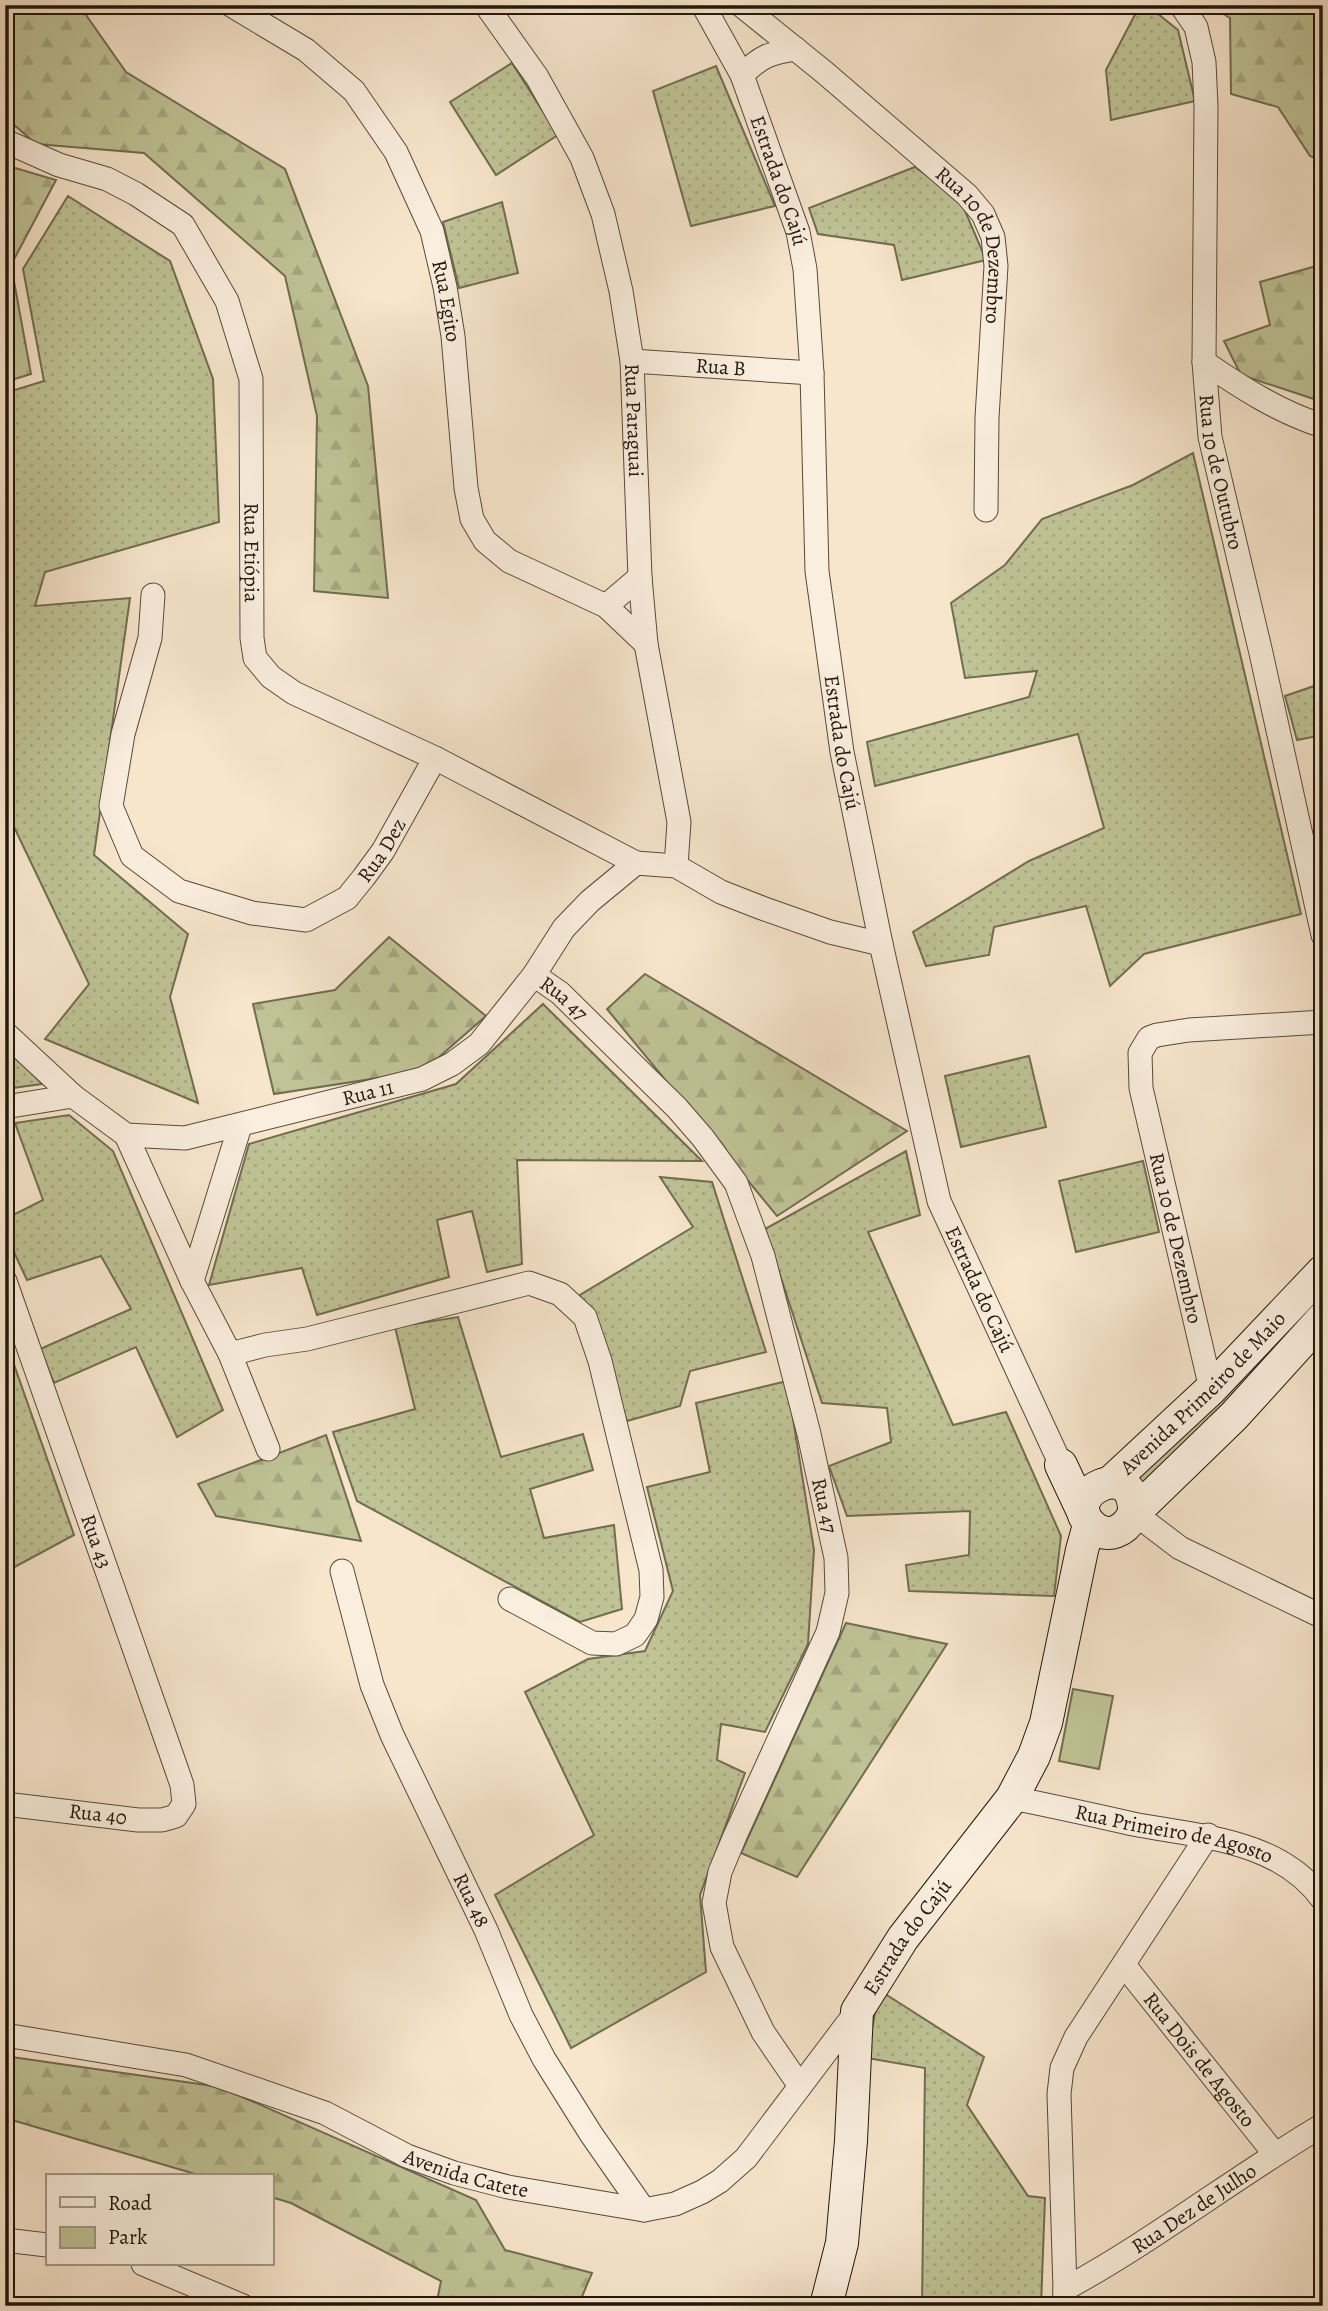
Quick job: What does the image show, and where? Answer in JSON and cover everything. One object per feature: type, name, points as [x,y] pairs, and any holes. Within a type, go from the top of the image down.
[{"type":"main road","name":"Avenida Primeiro de Maio","points":[[1105,1509],[1211,1389],[1323,1271]]},
{"type":"main road","name":"Avenida Primeiro de Maio","points":[[1105,1509],[1234,1416],[1323,1318]]},
{"type":"main road","name":"Estrada do Cajú","points":[[826,2306],[842,2243],[857,2011],[903,1938],[1012,1798],[1034,1756],[1046,1723],[1074,1595],[1105,1509],[1060,1465]]},
{"type":"street","name":"Rua Egito","points":[[231,5],[306,50],[355,91],[396,152],[432,230],[445,286],[453,335],[466,488],[472,519],[485,541],[509,561],[606,606],[646,644]]},
{"type":"street","name":"Rua Paraguai","points":[[486,5],[537,77],[582,158],[603,214],[621,291],[632,360],[640,577],[646,644],[679,822],[676,866]]},
{"type":"street","name":"Estrada do Cajú","points":[[703,5],[743,75],[798,232],[804,269],[811,373],[817,570],[842,752],[881,944],[939,1201],[1060,1465]]},
{"type":"street","name":"Rua 10 de Dezembro","points":[[741,5],[967,195],[983,214],[993,237],[996,266],[987,418],[986,510]]},
{"type":"street","name":"Rua 10 de Outubro","points":[[1181,5],[1196,27],[1204,62],[1205,362],[1210,437],[1323,935]]},
{"type":"street","points":[[743,75],[757,60],[772,52],[796,49]]},
{"type":"street","name":"Rua Etiópia","points":[[5,141],[59,165],[107,179],[136,194],[183,225],[227,301],[251,379],[252,638],[255,658],[271,677],[294,693],[435,758],[636,863]]},
{"type":"street","name":"Rua B","points":[[632,360],[811,373]]},
{"type":"street","points":[[1205,362],[1262,400],[1296,418],[1323,426]]},
{"type":"street","points":[[606,606],[640,577]]},
{"type":"street","name":"Rua Dez","points":[[153,595],[150,638],[123,734],[111,806],[132,856],[179,891],[252,913],[306,920],[346,898],[364,877],[383,851],[435,758]]},
{"type":"street","points":[[636,863],[676,866],[721,892],[762,908],[830,932],[881,944]]},
{"type":"street","name":"Rua 11","points":[[126,1135],[185,1138],[422,1079],[452,1065],[480,1044],[534,975],[565,928],[590,901],[636,863]]},
{"type":"street","name":"Rua 47","points":[[534,975],[560,993],[677,1108],[736,1183],[762,1256],[809,1434],[836,1558],[837,1592],[828,1632],[735,1836],[720,1872],[714,1903],[722,1947],[762,2032],[800,2085]]},
{"type":"street","name":"Rua 10 de Dezembro","points":[[1211,1389],[1141,1088],[1140,1053],[1149,1038],[1157,1035],[1189,1030],[1323,1022]]},
{"type":"street","points":[[5,1033],[73,1096],[126,1135],[192,1281],[230,1354],[268,1449]]},
{"type":"street","points":[[5,1107],[73,1096]]},
{"type":"street","points":[[192,1281],[240,1126]]},
{"type":"street","name":"Rua 43","points":[[5,1281],[182,1785],[184,1804]]},
{"type":"street","points":[[230,1354],[265,1345],[307,1339],[529,1283],[560,1294],[585,1317],[600,1361],[651,1570],[653,1597],[646,1619],[635,1635],[616,1644],[592,1643],[510,1599]]},
{"type":"street","points":[[1105,1509],[1323,1616]]},
{"type":"street","name":"Rua 48","points":[[342,1570],[372,1685],[387,1723],[486,1930],[521,2015],[544,2059],[584,2124],[645,2210]]},
{"type":"street","name":"Rua Primeiro de Agosto","points":[[1012,1798],[1136,1824],[1208,1835],[1259,1851],[1292,1868],[1323,1900]]},
{"type":"street","name":"Rua 40","points":[[5,1804],[162,1820],[176,1816],[184,1804]]},
{"type":"street","points":[[1065,2298],[1059,2094],[1062,2068],[1076,2037],[1172,1886],[1208,1835]]},
{"type":"street","name":"Rua Dois de Agosto","points":[[1124,1965],[1274,2153]]},
{"type":"street","name":"Avenida Catete","points":[[5,2035],[186,2065],[325,2113],[407,2156],[454,2174],[508,2187],[645,2210],[675,2204],[720,2181],[746,2158],[857,2011]]},
{"type":"street","name":"Rua Dez de Julho","points":[[1065,2298],[1274,2153],[1323,2125]]},
{"type":"street","points":[[5,2240],[46,2245]]},
{"type":"street","points":[[148,2266],[243,2306]]},
{"type":"green space","points":[[5,5],[79,5],[126,72],[285,169],[368,386],[388,598],[314,591],[317,416],[285,276],[144,153],[36,144],[5,117]]},
{"type":"green space","points":[[1140,5],[1147,5],[1178,30],[1195,101],[1111,120],[1106,70]]},
{"type":"green space","points":[[1209,5],[1323,5],[1323,161],[1310,156],[1278,107],[1231,94],[1230,18]]},
{"type":"green space","points":[[512,63],[558,135],[496,175],[450,102]]},
{"type":"green space","points":[[716,66],[775,206],[691,226],[653,91]]},
{"type":"green space","points":[[5,165],[56,180],[11,265],[31,374],[5,382]]},
{"type":"green space","points":[[915,167],[960,199],[986,260],[902,280],[894,245],[818,234],[809,208]]},
{"type":"green space","points":[[68,196],[170,261],[213,379],[219,522],[45,572],[35,606],[130,598],[94,855],[188,934],[170,997],[198,1103],[45,1039],[89,984],[5,808],[5,393],[44,381],[23,269]]},
{"type":"green space","points":[[502,202],[518,273],[459,288],[443,222]]},
{"type":"green space","points":[[1323,264],[1323,402],[1241,375],[1224,341],[1270,325],[1260,282]]},
{"type":"green space","points":[[1193,453],[1301,914],[1144,954],[1110,986],[1086,906],[994,927],[989,955],[926,966],[913,932],[1029,861],[1104,828],[1078,734],[875,786],[867,742],[1029,697],[1037,671],[965,678],[951,603],[1005,565],[1042,519],[1133,485]]},
{"type":"green space","points":[[1323,683],[1323,735],[1297,740],[1285,696]]},
{"type":"green space","points":[[389,937],[486,1016],[423,1071],[274,1094],[253,1004],[335,990]]},
{"type":"green space","points":[[645,974],[907,1131],[777,1216],[607,1009]]},
{"type":"green space","points":[[543,1004],[702,1161],[517,1160],[522,1264],[487,1272],[472,1211],[437,1220],[449,1277],[317,1315],[302,1268],[209,1285],[249,1144],[456,1084]]},
{"type":"green space","points":[[5,1044],[42,1084],[5,1089]]},
{"type":"green space","points":[[1029,1056],[1046,1127],[961,1147],[945,1076]]},
{"type":"green space","points":[[69,1115],[113,1151],[223,1410],[177,1437],[136,1347],[54,1383],[40,1349],[131,1309],[101,1256],[27,1280],[5,1233],[5,1219],[43,1200],[15,1123]]},
{"type":"green space","points":[[906,1151],[920,1215],[868,1232],[953,1425],[1006,1412],[1061,1536],[1054,1596],[909,1591],[906,1565],[969,1555],[970,1511],[847,1516],[829,1466],[891,1442],[887,1408],[822,1403],[765,1229]]},
{"type":"green space","points":[[1143,1161],[1159,1232],[1076,1252],[1059,1181]]},
{"type":"green space","points":[[660,1177],[712,1182],[766,1352],[690,1371],[680,1406],[627,1421],[580,1295],[693,1227]]},
{"type":"green space","points":[[1323,1278],[1323,1303],[1147,1493],[1132,1475]]},
{"type":"green space","points":[[458,1317],[501,1457],[583,1434],[593,1470],[530,1489],[544,1538],[614,1525],[622,1609],[580,1622],[357,1501],[333,1432],[415,1409],[395,1327]]},
{"type":"green space","points":[[5,1339],[74,1535],[9,1570],[5,1561]]},
{"type":"green space","points":[[787,1381],[814,1550],[808,1644],[765,1732],[721,1724],[717,1760],[745,1773],[700,1895],[706,1972],[571,2048],[495,1895],[594,1835],[525,1692],[588,1659],[645,1651],[673,1591],[647,1487],[710,1472],[696,1403]]},
{"type":"green space","points":[[326,1435],[361,1541],[216,1516],[198,1484]]},
{"type":"green space","points":[[846,1623],[947,1644],[797,1877],[741,1853]]},
{"type":"green space","points":[[1073,1689],[1113,1696],[1099,1769],[1059,1761]]},
{"type":"green space","points":[[879,1990],[984,2057],[967,2105],[1028,2196],[1045,2198],[1041,2306],[922,2306],[925,2068],[867,2058]]},
{"type":"green space","points":[[5,2056],[220,2087],[476,2200],[505,2250],[592,2273],[578,2306],[436,2306],[441,2281],[291,2203],[273,2198],[273,2174],[195,2174],[5,2118]]}]
